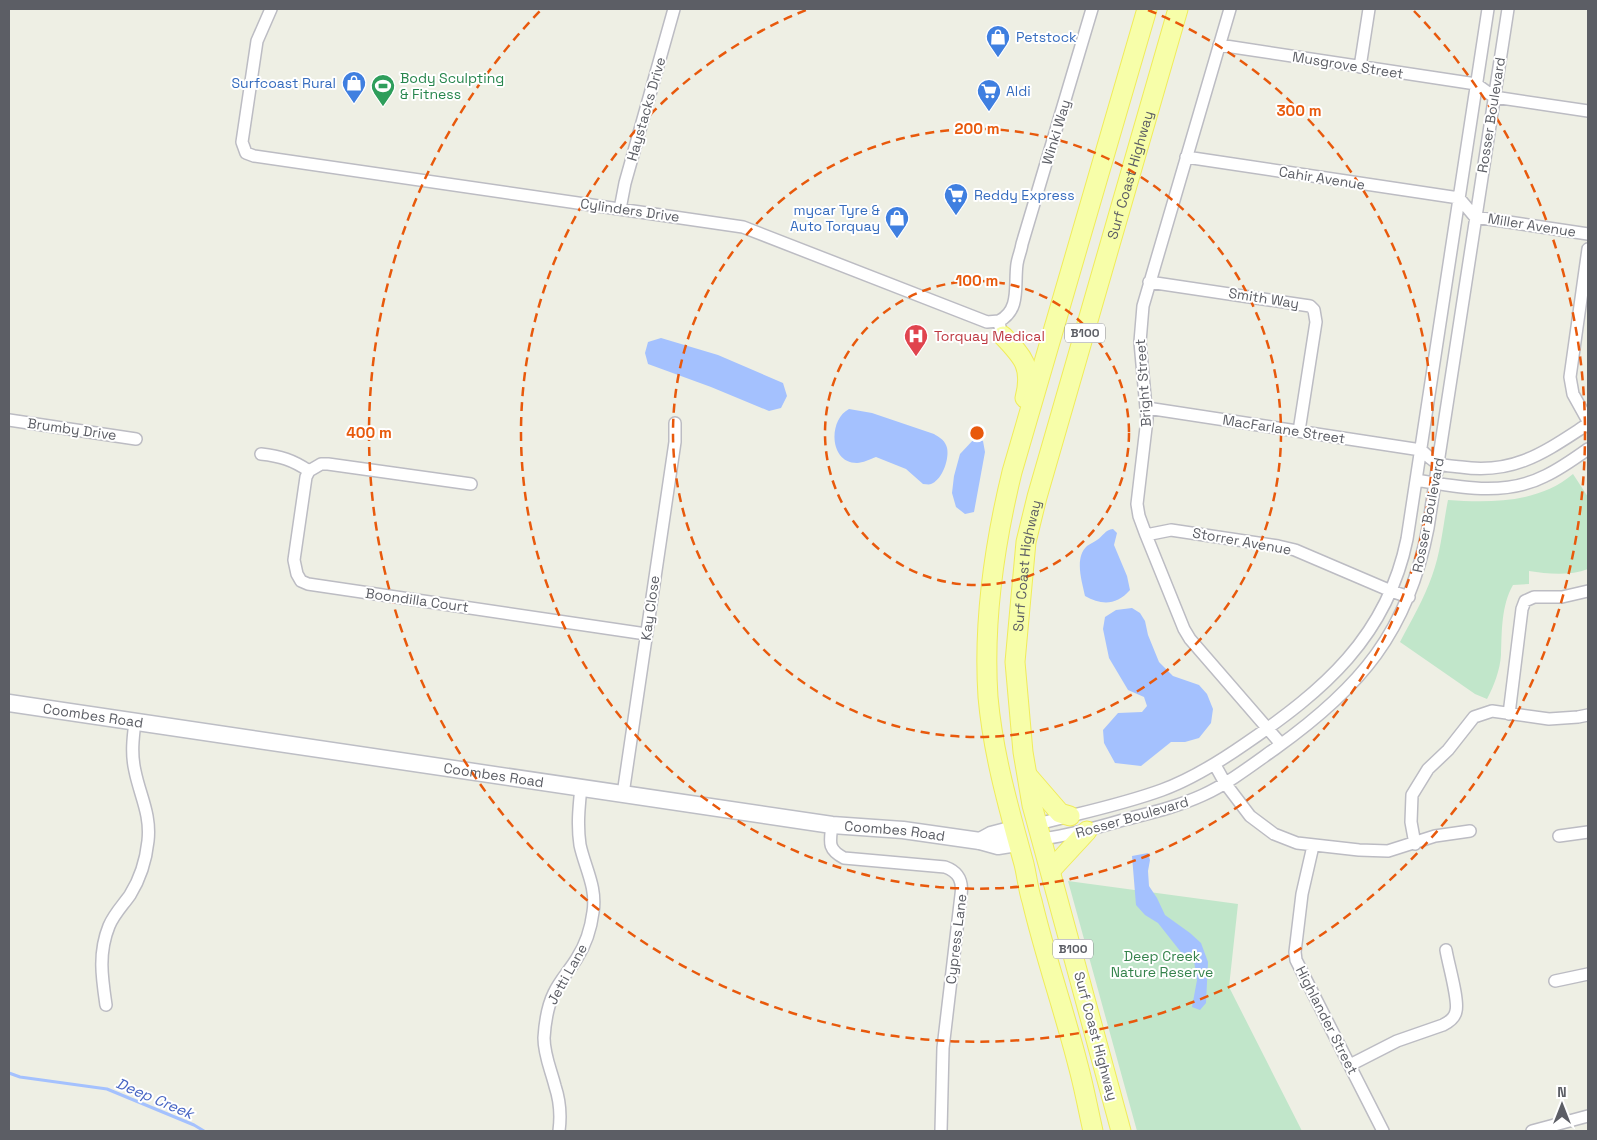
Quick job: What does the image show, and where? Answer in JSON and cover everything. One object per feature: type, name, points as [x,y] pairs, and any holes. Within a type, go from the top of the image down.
[{"type":"main road","name":"Surf Coast Highway","points":[[1093,1131],[1078,1065],[1031,900],[994,744],[988,697],[987,644],[990,596],[996,550],[1012,472],[1147,9]]},
{"type":"main road","name":"Surf Coast Highway","points":[[1121,1131],[1032,805],[1023,752],[1015,662],[1026,542],[1037,497],[1178,9]]},
{"type":"main road","points":[[1001,329],[1018,351],[1026,365],[1028,376],[1028,388],[1011,451],[1012,472]]},
{"type":"main road","points":[[1028,776],[1060,814],[1070,816]]},
{"type":"main road","points":[[1051,870],[1087,831]]},
{"type":"main road","points":[[1016,836],[1040,832]]},
{"type":"main road","points":[[1078,1065],[1102,1059]]},
{"type":"street","name":"Cylinders Drive","points":[[271,9],[257,41],[242,142],[246,153],[743,227],[1001,329]]},
{"type":"street","name":"Haystacks Drive","points":[[620,209],[625,183],[674,9]]},
{"type":"street","name":"Winki Way","points":[[1001,329],[1014,302],[1017,264],[1092,9]]},
{"type":"street","name":"Bright Street","points":[[1230,9],[1143,306],[1140,330],[1147,408],[1146,439],[1137,499],[1139,516],[1184,629],[1190,639],[1281,744]]},
{"type":"street","points":[[1360,67],[1369,9]]},
{"type":"street","name":"Rosser Boulevard","points":[[1040,832],[1070,816],[1106,808],[1164,790],[1215,764],[1267,729],[1318,690],[1351,656],[1367,635],[1391,591],[1403,555],[1421,450],[1488,9]]},
{"type":"street","name":"Rosser Boulevard","points":[[1040,832],[1087,831],[1173,807],[1225,783],[1324,711],[1356,681],[1379,653],[1399,619],[1409,596],[1425,547],[1508,9]]},
{"type":"street","name":"Musgrove Street","points":[[1219,46],[1476,84]]},
{"type":"street","points":[[1476,84],[1494,97],[1588,111]]},
{"type":"street","name":"Cahir Avenue","points":[[1186,157],[1459,198]]},
{"type":"street","points":[[1459,198],[1475,217]]},
{"type":"street","name":"Miller Avenue","points":[[1475,217],[1588,234]]},
{"type":"street","points":[[1421,450],[1438,464],[1487,469],[1502,468],[1520,463],[1554,447],[1588,422],[1573,394],[1570,377],[1588,249]]},
{"type":"street","name":"Smith Way","points":[[1149,282],[1310,306],[1314,310],[1316,322],[1299,431]]},
{"type":"street","name":"MacFarlane Street","points":[[1147,408],[1421,450]]},
{"type":"street","name":"Brumby Drive","points":[[9,420],[136,438]]},
{"type":"street","name":"Kay Close","points":[[623,794],[675,442],[675,423]]},
{"type":"street","points":[[1416,480],[1491,490],[1510,488],[1545,477],[1588,450]]},
{"type":"street","points":[[261,454],[286,458],[309,471],[320,464],[328,464],[471,484]]},
{"type":"street","name":"Boondilla Court","points":[[309,471],[306,477],[294,560],[297,574],[301,580],[308,584],[646,634]]},
{"type":"street","name":"Storrer Avenue","points":[[1146,535],[1171,530],[1278,546],[1295,550],[1391,591],[1409,596]]},
{"type":"street","points":[[1509,714],[1522,609],[1525,601],[1534,597],[1562,596],[1588,591]]},
{"type":"street","name":"Coombes Road","points":[[9,703],[832,825],[903,830],[980,840],[991,835],[1016,836]]},
{"type":"street","points":[[1415,844],[1411,822],[1412,795],[1428,769],[1448,750],[1474,717],[1492,711],[1549,719],[1578,717],[1588,714]]},
{"type":"street","points":[[106,1005],[101,966],[103,946],[115,915],[139,878],[148,842],[149,828],[146,806],[133,760],[135,722]]},
{"type":"street","points":[[1215,764],[1225,783],[1250,816],[1274,834],[1297,843],[1313,846],[1388,851],[1415,844],[1435,836],[1470,830]]},
{"type":"street","name":"Jetti Lane","points":[[560,1131],[561,1112],[556,1086],[545,1053],[545,1028],[546,1016],[554,993],[582,949],[594,910],[592,885],[579,833],[578,818],[581,788]]},
{"type":"street","name":"Cypress Lane","points":[[832,825],[830,844],[832,850],[844,858],[945,867],[952,870],[961,880],[961,895],[942,1058],[941,1131]]},
{"type":"street","points":[[1559,836],[1588,832]]},
{"type":"street","name":"Highlander Street","points":[[1313,846],[1302,894],[1295,952],[1296,960],[1383,1131]]},
{"type":"street","points":[[1350,1065],[1397,1041],[1450,1021],[1454,1016],[1457,1005],[1446,950]]},
{"type":"street","points":[[1555,981],[1588,974]]},
{"type":"street","points":[[1532,1131],[1588,1116]]},
{"type":"green space","points":[[1573,474],[1588,497],[1588,569],[1566,574],[1529,571],[1529,584],[1513,585],[1504,610],[1499,666],[1487,699],[1475,694],[1400,642],[1432,576],[1440,548],[1448,500],[1497,501],[1530,496],[1560,484]]},
{"type":"green space","name":"Deep Creek Nature Reserve","points":[[1068,881],[1238,904],[1229,987],[1302,1131],[1137,1131]]},
{"type":"water","points":[[661,338],[718,355],[783,383],[787,396],[781,408],[769,411],[648,364],[645,353],[648,342]]},
{"type":"water","points":[[849,409],[872,413],[939,437],[946,445],[947,461],[939,478],[931,484],[923,484],[906,469],[876,457],[857,463],[848,461],[841,456],[837,449],[835,431],[837,422],[842,414]]},
{"type":"water","points":[[975,438],[983,441],[985,452],[974,512],[965,514],[956,507],[952,493],[954,476],[960,454]]},
{"type":"water","points":[[1113,529],[1117,533],[1114,545],[1127,576],[1130,590],[1114,601],[1097,601],[1085,596],[1081,577],[1081,557],[1087,546]]},
{"type":"water","points":[[1132,608],[1140,613],[1145,621],[1148,635],[1159,662],[1173,676],[1199,685],[1207,694],[1213,709],[1211,723],[1199,738],[1185,742],[1171,742],[1141,766],[1115,763],[1104,743],[1103,730],[1118,713],[1142,712],[1147,706],[1144,697],[1128,690],[1109,658],[1103,629],[1105,617],[1116,610]]},
{"type":"water","points":[[1148,853],[1150,860],[1148,871],[1149,886],[1165,915],[1201,943],[1208,962],[1206,1003],[1200,1010],[1192,1007],[1197,980],[1194,961],[1184,956],[1158,923],[1145,915],[1136,905],[1132,856]]},
{"type":"waterway","name":"Deep Creek","points":[[9,1073],[20,1077],[107,1089],[194,1125],[204,1131]]},
{"type":"place","name":"Petstock","points":[[998,58]]},
{"type":"place","name":"Surfcoast Rural","points":[[354,104]]},
{"type":"place","name":"Body Sculpting & Fitness","points":[[383,107]]},
{"type":"place","name":"Aldi","points":[[989,112]]},
{"type":"place","name":"Reddy Express","points":[[956,216]]},
{"type":"place","name":"mycar Tyre & Auto Torquay","points":[[897,239]]},
{"type":"place","name":"Torquay Medical","points":[[916,357]]}]
